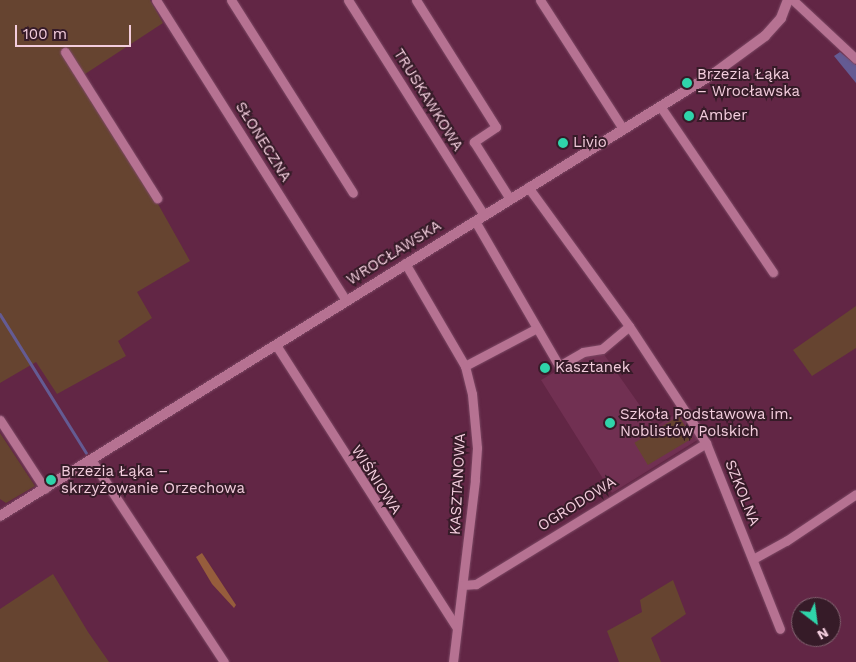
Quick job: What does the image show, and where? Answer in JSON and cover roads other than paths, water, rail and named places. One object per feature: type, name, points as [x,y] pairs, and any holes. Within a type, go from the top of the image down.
[{"type":"street","name":"SŁONECZNA","points":[[156,0],[346,300]]},
{"type":"street","points":[[231,0],[353,193]]},
{"type":"street","name":"TRUSKAWKOWA","points":[[348,0],[479,218],[559,366],[583,352],[602,349],[629,326]]},
{"type":"street","points":[[416,0],[496,127],[474,142],[510,199]]},
{"type":"street","points":[[540,0],[623,129]]},
{"type":"street","name":"WROCŁAWSKA","points":[[2,511],[45,489],[92,461],[755,45],[775,26],[788,0]]},
{"type":"street","points":[[793,0],[856,59]]},
{"type":"street","points":[[65,52],[156,198]]},
{"type":"street","points":[[660,106],[773,272]]},
{"type":"street","name":"SZKOLNA","points":[[528,187],[629,326],[706,443],[780,629]]},
{"type":"street","name":"KASZTANOWA","points":[[405,263],[466,366],[472,394],[477,448],[453,662]]},
{"type":"street","points":[[466,366],[537,328]]},
{"type":"street","name":"WIŚNIOWA","points":[[276,345],[457,628]]},
{"type":"street","points":[[0,420],[45,489]]},
{"type":"street","name":"OGRODOWA","points":[[463,585],[476,584],[706,443]]},
{"type":"street","points":[[92,461],[224,662]]},
{"type":"street","points":[[753,558],[786,541],[856,494]]},
{"type":"street","points":[[455,647],[461,662]]},
{"type":"waterway","points":[[0,314],[86,452]]},
{"type":"place","name":"Brzezia Łąka – Wrocławska","points":[[687,83]]},
{"type":"place","name":"Amber","points":[[689,116]]},
{"type":"place","name":"Livio","points":[[563,143]]},
{"type":"place","name":"Kasztanek","points":[[545,368]]},
{"type":"place","name":"Szkoła Podstawowa im. Noblistów Polskich","points":[[610,423]]},
{"type":"place","name":"Brzezia Łąka – skrzyżowanie Orzechowa","points":[[51,480]]}]
